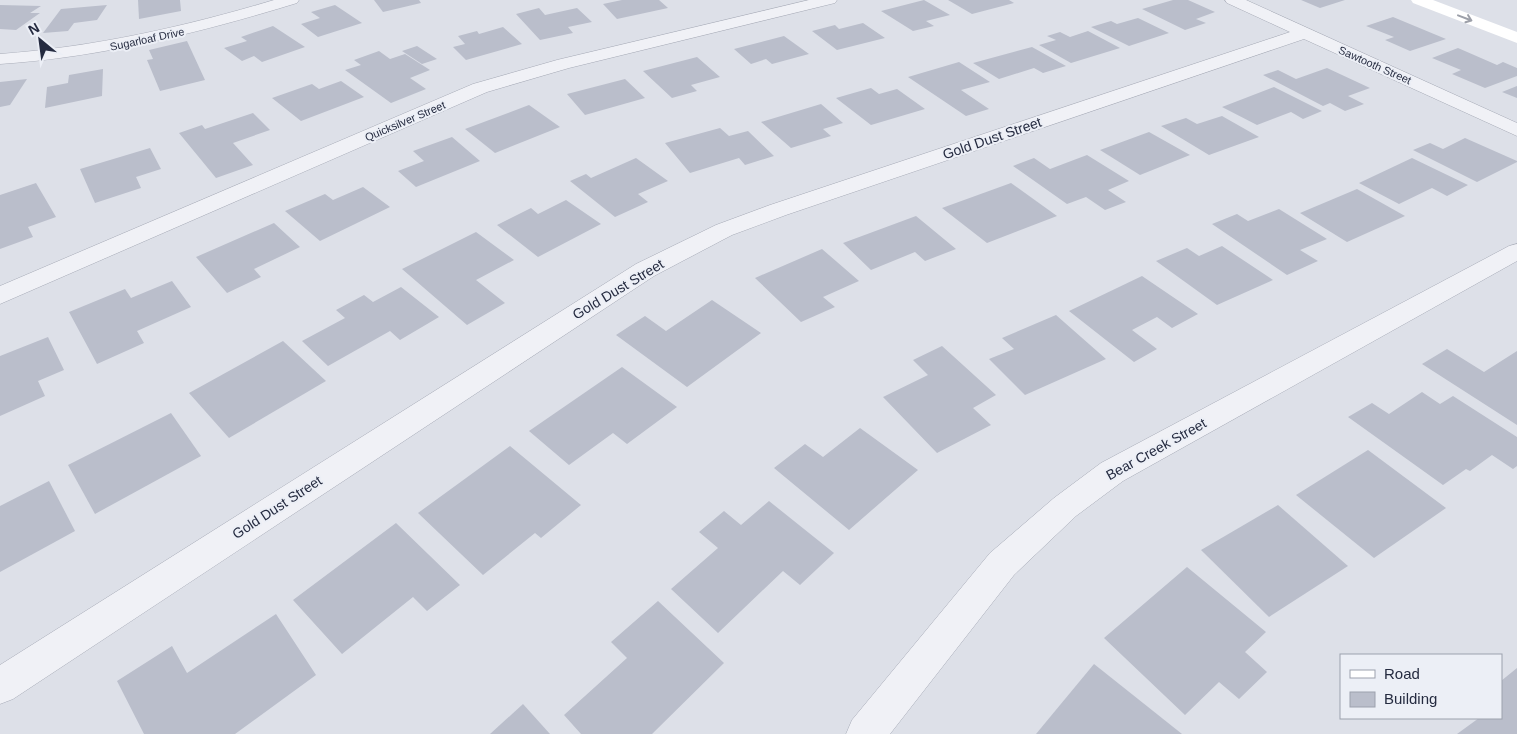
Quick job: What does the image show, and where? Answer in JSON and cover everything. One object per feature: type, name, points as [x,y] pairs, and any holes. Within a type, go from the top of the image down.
[{"type":"main road","points":[[1419,0],[1517,38]]},
{"type":"street","name":"Sugarloaf Drive","points":[[0,59],[85,51],[155,38],[220,22],[290,0]]},
{"type":"street","name":"Quicksilver Street","points":[[0,296],[480,88],[563,64],[829,0]]},
{"type":"street","name":"Sawtooth Street","points":[[1233,0],[1517,130]]},
{"type":"street","name":"Gold Dust Street","points":[[0,686],[645,270],[724,230],[778,210],[1305,33]]},
{"type":"street","name":"Bear Creek Street","points":[[866,734],[1002,564],[1065,507],[1112,472],[1517,251]]},
{"type":"building","points":[[138,0],[180,0],[181,11],[139,19]]},
{"type":"building","points":[[374,0],[419,0],[421,3],[383,12]]},
{"type":"building","points":[[622,0],[659,0],[668,8],[617,19],[603,4]]},
{"type":"building","points":[[924,0],[950,15],[926,21],[934,26],[913,31],[881,11]]},
{"type":"building","points":[[948,0],[1009,0],[1014,3],[972,14]]},
{"type":"building","points":[[1173,0],[1188,0],[1215,12],[1196,19],[1206,23],[1185,30],[1142,9]]},
{"type":"building","points":[[1301,0],[1345,0],[1320,8]]},
{"type":"building","points":[[0,5],[41,6],[30,13],[40,13],[16,30],[0,29]]},
{"type":"building","points":[[107,5],[97,20],[74,23],[68,31],[43,33],[61,9]]},
{"type":"building","points":[[335,5],[362,23],[318,37],[301,24],[320,18],[311,12]]},
{"type":"building","points":[[539,8],[545,15],[577,8],[592,22],[568,27],[573,33],[540,40],[516,14]]},
{"type":"building","points":[[1393,17],[1446,39],[1410,51],[1385,40],[1394,37],[1366,26]]},
{"type":"building","points":[[1138,18],[1169,33],[1129,46],[1091,27],[1111,21],[1117,24]]},
{"type":"building","points":[[863,23],[885,38],[837,50],[812,31],[835,25],[839,29]]},
{"type":"building","points":[[273,26],[305,47],[262,62],[254,56],[242,61],[224,48],[247,41],[241,37]]},
{"type":"building","points":[[503,27],[522,44],[466,60],[453,47],[465,44],[458,36],[477,31],[479,34]]},
{"type":"building","points":[[1088,31],[1120,48],[1071,63],[1039,45],[1056,40],[1047,36],[1060,32],[1070,37]]},
{"type":"building","points":[[784,36],[809,54],[772,64],[766,59],[751,64],[734,49]]},
{"type":"building","points":[[187,41],[205,80],[160,91],[147,60],[153,59],[149,50]]},
{"type":"building","points":[[417,46],[437,59],[422,64],[402,51]]},
{"type":"building","points":[[1032,47],[1066,66],[1043,73],[1034,68],[999,79],[973,63]]},
{"type":"building","points":[[1458,48],[1497,65],[1503,62],[1517,68],[1517,76],[1485,88],[1452,74],[1461,70],[1432,58]]},
{"type":"building","points":[[379,51],[390,59],[405,54],[430,70],[410,78],[426,89],[391,103],[345,70],[361,65],[354,60]]},
{"type":"building","points":[[697,57],[720,77],[691,85],[697,91],[672,98],[643,71]]},
{"type":"building","points":[[959,62],[990,82],[961,90],[989,109],[966,116],[908,77]]},
{"type":"building","points":[[1327,68],[1370,88],[1348,96],[1364,104],[1345,111],[1330,103],[1323,106],[1263,75],[1278,70],[1296,79]]},
{"type":"building","points":[[103,69],[102,96],[45,108],[47,87],[68,83],[69,75]]},
{"type":"building","points":[[27,79],[10,105],[0,107],[0,82]]},
{"type":"building","points":[[625,79],[645,98],[585,115],[567,94]]},
{"type":"building","points":[[341,81],[364,97],[301,121],[272,98],[312,84],[319,89]]},
{"type":"building","points":[[1517,86],[1517,98],[1502,92]]},
{"type":"building","points":[[1274,87],[1322,111],[1303,119],[1291,112],[1257,125],[1222,107]]},
{"type":"building","points":[[871,88],[879,94],[897,89],[925,109],[871,125],[836,98]]},
{"type":"building","points":[[821,104],[843,123],[823,129],[831,136],[791,148],[761,122]]},
{"type":"building","points":[[529,105],[560,127],[495,153],[465,129]]},
{"type":"building","points":[[253,113],[270,130],[233,143],[253,165],[216,178],[179,133],[202,125],[205,129]]},
{"type":"building","points":[[1222,116],[1259,137],[1209,155],[1161,126],[1186,118],[1197,124]]},
{"type":"building","points":[[720,128],[729,136],[748,131],[774,156],[745,165],[739,158],[690,173],[665,143]]},
{"type":"building","points":[[1149,132],[1190,155],[1140,175],[1100,150]]},
{"type":"building","points":[[452,137],[480,161],[416,187],[398,171],[424,161],[413,151]]},
{"type":"building","points":[[1465,138],[1517,162],[1477,182],[1413,150],[1430,143],[1443,149]]},
{"type":"building","points":[[150,148],[161,169],[136,177],[141,188],[95,203],[80,169]]},
{"type":"building","points":[[1087,155],[1129,181],[1108,190],[1126,202],[1105,210],[1086,197],[1067,204],[1013,166],[1034,158],[1050,169]]},
{"type":"building","points":[[636,158],[668,181],[638,194],[648,202],[615,217],[570,181],[586,174],[591,178]]},
{"type":"building","points":[[1412,158],[1468,185],[1447,196],[1432,188],[1399,204],[1359,183]]},
{"type":"building","points":[[36,183],[56,217],[28,227],[33,237],[0,249],[0,195]]},
{"type":"building","points":[[1011,183],[1057,216],[987,243],[942,208]]},
{"type":"building","points":[[363,187],[390,207],[320,241],[285,211],[325,194],[333,200]]},
{"type":"building","points":[[1357,189],[1405,216],[1347,242],[1300,213]]},
{"type":"building","points":[[566,200],[601,224],[538,257],[497,225],[531,208],[538,214]]},
{"type":"building","points":[[1279,209],[1327,239],[1300,250],[1318,261],[1287,275],[1212,224],[1237,214],[1248,221]]},
{"type":"building","points":[[916,216],[956,249],[925,261],[915,252],[871,270],[843,243]]},
{"type":"building","points":[[274,223],[300,247],[254,269],[261,277],[227,293],[196,257]]},
{"type":"building","points":[[476,232],[514,260],[476,280],[505,303],[467,325],[402,269]]},
{"type":"building","points":[[1222,246],[1273,280],[1217,305],[1156,261],[1187,248],[1199,256]]},
{"type":"building","points":[[822,249],[859,281],[823,297],[835,307],[801,322],[755,278]]},
{"type":"building","points":[[1142,276],[1198,314],[1172,328],[1157,317],[1132,330],[1157,349],[1134,362],[1069,311]]},
{"type":"building","points":[[172,281],[191,307],[137,331],[144,343],[97,364],[69,312],[125,289],[131,298]]},
{"type":"building","points":[[401,287],[439,317],[400,340],[390,331],[328,366],[302,341],[345,318],[336,310],[364,295],[373,302]]},
{"type":"building","points":[[712,300],[761,333],[687,387],[616,335],[645,316],[666,331]]},
{"type":"building","points":[[1056,315],[1106,359],[1025,395],[989,359],[1014,349],[1002,338]]},
{"type":"building","points":[[48,337],[64,370],[38,381],[45,396],[0,416],[0,356]]},
{"type":"building","points":[[283,341],[326,381],[229,438],[189,393]]},
{"type":"building","points":[[942,346],[996,395],[973,408],[991,425],[937,453],[883,397],[928,375],[913,360]]},
{"type":"building","points":[[1447,349],[1484,372],[1517,351],[1517,425],[1422,364]]},
{"type":"building","points":[[622,367],[677,407],[627,444],[613,433],[569,465],[529,431]]},
{"type":"building","points":[[1422,392],[1440,404],[1453,396],[1517,437],[1517,466],[1513,469],[1492,455],[1470,471],[1466,469],[1443,485],[1348,417],[1372,403],[1389,414]]},
{"type":"building","points":[[171,413],[201,456],[95,514],[68,465]]},
{"type":"building","points":[[860,428],[918,470],[849,530],[774,468],[805,444],[823,457]]},
{"type":"building","points":[[510,446],[581,505],[541,538],[535,533],[483,575],[418,513]]},
{"type":"building","points":[[1368,450],[1446,508],[1374,558],[1296,495]]},
{"type":"building","points":[[49,481],[75,531],[0,572],[0,506]]},
{"type":"building","points":[[769,501],[834,553],[800,585],[783,571],[718,633],[671,589],[718,548],[699,532],[724,511],[741,525]]},
{"type":"building","points":[[1278,505],[1348,566],[1269,617],[1201,550]]},
{"type":"building","points":[[396,523],[460,585],[427,611],[413,597],[342,654],[293,600]]},
{"type":"building","points":[[1187,567],[1266,632],[1245,652],[1267,672],[1239,699],[1219,682],[1185,715],[1104,638]]},
{"type":"building","points":[[658,601],[724,663],[652,734],[581,734],[564,715],[627,658],[611,642]]},
{"type":"building","points":[[276,614],[316,675],[235,734],[144,734],[117,681],[172,646],[187,673]]},
{"type":"building","points":[[1094,664],[1182,734],[1036,734]]},
{"type":"building","points":[[1517,668],[1517,734],[1457,734],[1478,719],[1502,719],[1502,680]]},
{"type":"building","points":[[523,704],[550,734],[490,734]]}]
